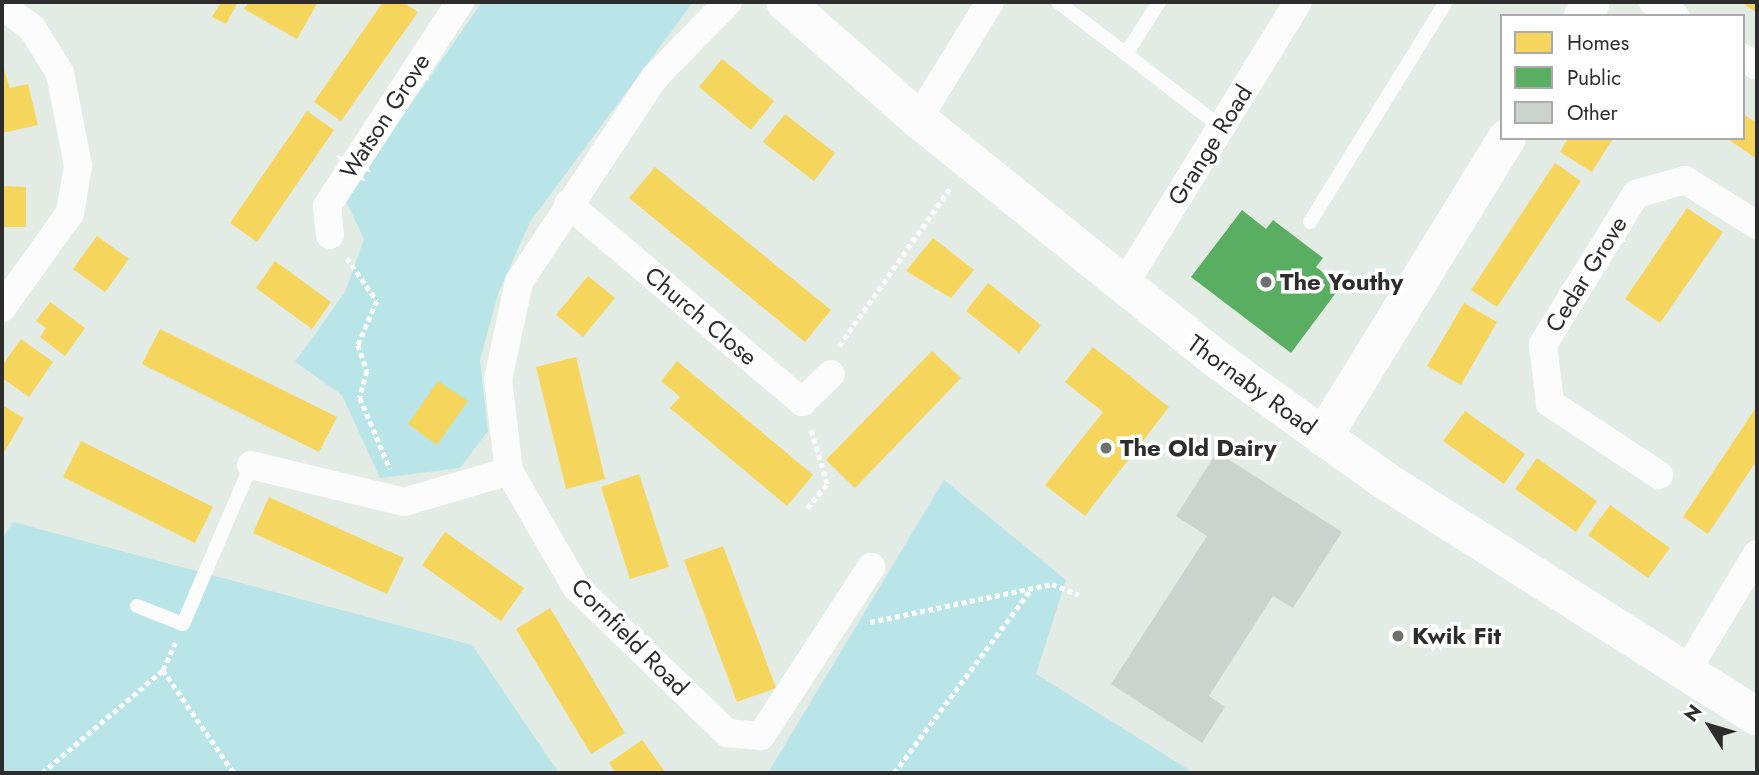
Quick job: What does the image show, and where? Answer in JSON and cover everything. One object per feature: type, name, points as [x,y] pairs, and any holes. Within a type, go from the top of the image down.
[{"type":"street","name":"Watson Grove","points":[[330,235],[327,206],[460,2]]},
{"type":"street","name":"Cornfield Road","points":[[728,2],[654,78],[568,204],[519,282],[500,367],[509,471],[576,587],[727,733],[761,736],[871,567]]},
{"type":"street","name":"Thornaby Road","points":[[785,2],[918,118],[1122,288],[1323,437],[1757,717]]},
{"type":"street","points":[[918,118],[990,2]]},
{"type":"street","name":"Grange Road","points":[[1122,288],[1298,2]]},
{"type":"street","points":[[1653,2],[1672,14]]},
{"type":"street","points":[[2,6],[32,28],[60,73],[78,166],[70,213],[2,307]]},
{"type":"street","points":[[1323,437],[1506,140]]},
{"type":"street","name":"Cedar Grove","points":[[1659,475],[1550,403],[1543,344],[1636,194],[1685,180],[1757,225]]},
{"type":"street","name":"Church Close","points":[[568,204],[802,402]]},
{"type":"street","points":[[802,402],[831,374]]},
{"type":"street","points":[[251,466],[404,502],[509,471]]},
{"type":"street","points":[[1686,672],[1757,554]]},
{"type":"lane","points":[[1058,2],[1221,127]]},
{"type":"lane","points":[[1126,54],[1158,2]]},
{"type":"lane","points":[[1310,222],[1447,2]]},
{"type":"lane","points":[[137,606],[183,624],[251,466]]},
{"type":"path","points":[[831,374],[841,340],[970,162]]},
{"type":"path","points":[[330,235],[377,301],[358,345],[367,372],[360,398],[404,502]]},
{"type":"path","points":[[802,402],[827,484],[807,508]]},
{"type":"path","points":[[832,628],[1052,584],[1079,595]]},
{"type":"path","points":[[894,773],[1031,589]]},
{"type":"path","points":[[42,773],[163,670],[183,624]]},
{"type":"path","points":[[163,670],[234,773]]},
{"type":"shaded area","points":[[482,2],[693,2],[530,222],[498,294],[480,360],[488,431],[460,468],[380,478],[342,395],[295,362],[345,292],[364,239],[345,199]]},
{"type":"shaded area","points":[[944,480],[1066,580],[1036,674],[1194,773],[768,773]]},
{"type":"shaded area","points":[[13,522],[472,645],[559,773],[2,773],[2,539]]},
{"type":"building: Homes","points":[[221,2],[238,2],[226,24],[212,17]]},
{"type":"building: Homes","points":[[249,2],[318,2],[297,39],[244,9]]},
{"type":"building: Homes","points":[[383,2],[403,2],[418,12],[341,121],[314,102]]},
{"type":"building: Homes","points":[[1741,2],[1757,2],[1757,13]]},
{"type":"building: Homes","points":[[722,59],[774,101],[751,130],[699,87]]},
{"type":"building: Homes","points":[[2,64],[10,88],[28,84],[38,125],[2,133]]},
{"type":"building: Homes","points":[[307,111],[334,130],[257,242],[230,223]]},
{"type":"building: Homes","points":[[785,114],[835,153],[814,181],[763,142]]},
{"type":"building: Homes","points":[[1745,115],[1757,123],[1757,159],[1729,140],[1745,140]]},
{"type":"building: Homes","points":[[1567,140],[1612,140],[1592,172],[1560,152]]},
{"type":"building: Homes","points":[[1555,163],[1581,181],[1497,307],[1471,290]]},
{"type":"building: Homes","points":[[655,167],[831,310],[805,342],[629,198]]},
{"type":"building: Homes","points":[[2,186],[26,187],[26,227],[2,227]]},
{"type":"building: Homes","points":[[1687,208],[1723,232],[1660,323],[1625,299]]},
{"type":"building: Homes","points":[[97,236],[129,259],[105,292],[73,269]]},
{"type":"building: Homes","points":[[933,238],[974,270],[951,298],[906,271]]},
{"type":"building: Homes","points":[[275,261],[331,302],[312,329],[256,288]]},
{"type":"building: Homes","points":[[588,276],[615,298],[583,337],[556,315]]},
{"type":"building: Homes","points":[[988,283],[1041,325],[1019,353],[966,311]]},
{"type":"building: Homes","points":[[50,302],[85,328],[65,356],[40,337],[46,328],[36,321]]},
{"type":"building: Homes","points":[[1464,303],[1497,322],[1461,385],[1427,366]]},
{"type":"building: Homes","points":[[160,329],[337,417],[319,452],[142,364]]},
{"type":"building: Homes","points":[[21,339],[53,362],[29,397],[2,378],[2,366]]},
{"type":"building: Homes","name":"The Old Dairy","points":[[1093,347],[1169,407],[1085,516],[1045,485],[1103,412],[1065,382]]},
{"type":"building: Homes","points":[[932,351],[961,378],[855,488],[826,460]]},
{"type":"building: Homes","points":[[576,357],[605,479],[566,489],[536,367]]},
{"type":"building: Homes","points":[[677,361],[813,475],[787,506],[670,408],[680,397],[661,381]]},
{"type":"building: Homes","points":[[438,381],[468,401],[437,445],[408,424]]},
{"type":"building: Homes","points":[[2,405],[24,418],[2,456]]},
{"type":"building: Homes","points":[[1757,406],[1757,460],[1708,534],[1683,517]]},
{"type":"building: Homes","points":[[1465,411],[1525,454],[1504,484],[1443,441]]},
{"type":"building: Homes","points":[[81,441],[213,507],[195,543],[63,477]]},
{"type":"building: Homes","points":[[1537,458],[1597,501],[1576,532],[1515,489]]},
{"type":"building: Homes","points":[[639,474],[669,567],[630,579],[601,487]]},
{"type":"building: Homes","points":[[269,497],[404,558],[387,594],[253,533]]},
{"type":"building: Homes","points":[[1610,505],[1670,548],[1648,578],[1588,535]]},
{"type":"building: Homes","points":[[445,532],[524,588],[501,621],[422,565]]},
{"type":"building: Homes","points":[[723,546],[776,688],[737,702],[684,560]]},
{"type":"building: Homes","points":[[550,608],[625,733],[591,754],[516,629]]},
{"type":"building: Homes","points":[[642,740],[666,773],[616,773],[609,763]]},
{"type":"building: Public","name":"The Youthy","points":[[1242,210],[1266,229],[1273,220],[1323,258],[1316,267],[1341,286],[1291,353],[1191,277]]},
{"type":"building: Other","points":[[1217,452],[1342,532],[1293,608],[1273,596],[1209,696],[1225,707],[1202,743],[1111,684],[1207,536],[1176,516]]},
{"type":"place","name":"The Youthy","points":[[1266,282]]},
{"type":"place","name":"The Old Dairy","points":[[1106,448]]},
{"type":"place","name":"Kwik Fit","points":[[1398,636]]}]
